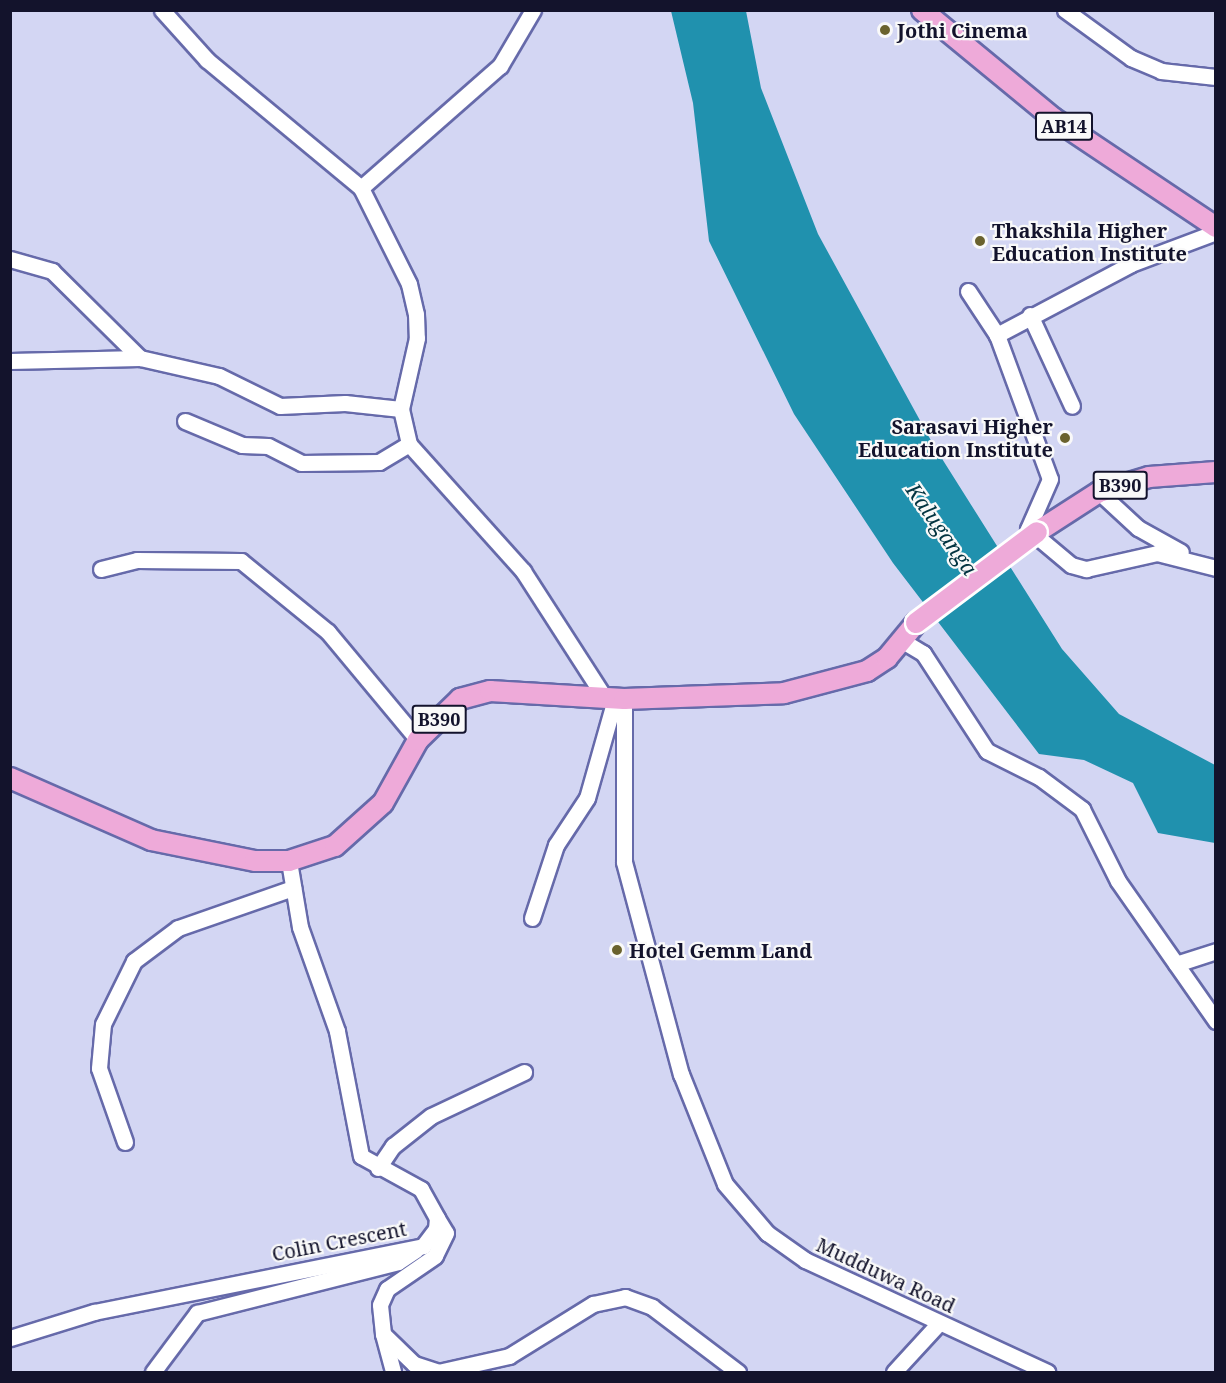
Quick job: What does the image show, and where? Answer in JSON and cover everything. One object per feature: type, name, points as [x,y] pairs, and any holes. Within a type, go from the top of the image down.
[{"type":"main road","name":"AB14","points":[[922,10],[1053,118],[1215,227]]},
{"type":"main road","name":"B390","points":[[10,778],[151,840],[255,861],[289,861],[335,846],[383,802],[418,740],[460,699],[490,691],[615,699],[784,693],[867,671],[916,623],[1037,532],[1099,492],[1149,477],[1215,472]]},
{"type":"street","points":[[162,10],[207,60],[361,188],[409,284],[416,314],[417,338],[401,409],[409,444],[523,571],[615,699],[587,798],[556,845],[532,918]]},
{"type":"street","points":[[361,188],[500,66],[533,10]]},
{"type":"street","points":[[1065,10],[1131,58],[1161,71],[1215,77]]},
{"type":"street","points":[[997,334],[1131,264],[1215,232]]},
{"type":"street","points":[[10,259],[52,271],[140,358]]},
{"type":"street","points":[[968,291],[997,334],[1050,479],[1028,529],[1071,565],[1086,568],[1157,553],[1191,558]]},
{"type":"street","points":[[1030,315],[1072,406]]},
{"type":"street","points":[[10,361],[140,358],[219,376],[280,406],[345,403],[401,409]]},
{"type":"street","points":[[185,421],[242,445],[268,446],[301,463],[379,462],[409,444]]},
{"type":"street","points":[[1099,492],[1138,528],[1191,558],[1215,568]]},
{"type":"street","points":[[101,569],[137,560],[241,561],[328,632],[418,740]]},
{"type":"street","points":[[901,640],[928,659],[987,751],[1039,777],[1082,809],[1112,873],[1215,1021]]},
{"type":"street","name":"Mudduwa Road","points":[[615,699],[624,862],[681,1074],[725,1184],[767,1233],[805,1260],[1047,1372]]},
{"type":"street","name":"Colin Crescent","points":[[10,1338],[94,1312],[423,1246],[436,1229],[437,1218],[421,1189],[378,1168],[361,1156],[337,1031],[300,927],[289,861]]},
{"type":"street","points":[[125,1142],[99,1068],[103,1024],[134,961],[178,927],[294,888]]},
{"type":"street","points":[[1176,964],[1215,951]]},
{"type":"street","points":[[378,1168],[393,1146],[431,1116],[524,1072]]},
{"type":"street","points":[[393,1372],[383,1334],[380,1305],[387,1289],[435,1256],[446,1233],[437,1218]]},
{"type":"street","points":[[157,1370],[197,1312],[398,1262],[423,1246]]},
{"type":"street","points":[[383,1334],[414,1364],[438,1372],[509,1356],[593,1304],[625,1297],[652,1307],[738,1372]]},
{"type":"street","points":[[894,1372],[939,1323]]},
{"type":"water","name":"Kaluganga","points":[[671,11],[746,11],[761,88],[818,234],[934,446],[1062,649],[1119,714],[1215,765],[1215,843],[1158,833],[1133,783],[1084,760],[1039,754],[893,563],[794,414],[709,241],[693,103]]},
{"type":"place","name":"Jothi Cinema","points":[[885,30]]},
{"type":"place","name":"Thakshila Higher Education Institute","points":[[980,241]]},
{"type":"place","name":"Sarasavi Higher Education Institute","points":[[1065,438]]},
{"type":"place","name":"Hotel Gemm Land","points":[[617,950]]}]
